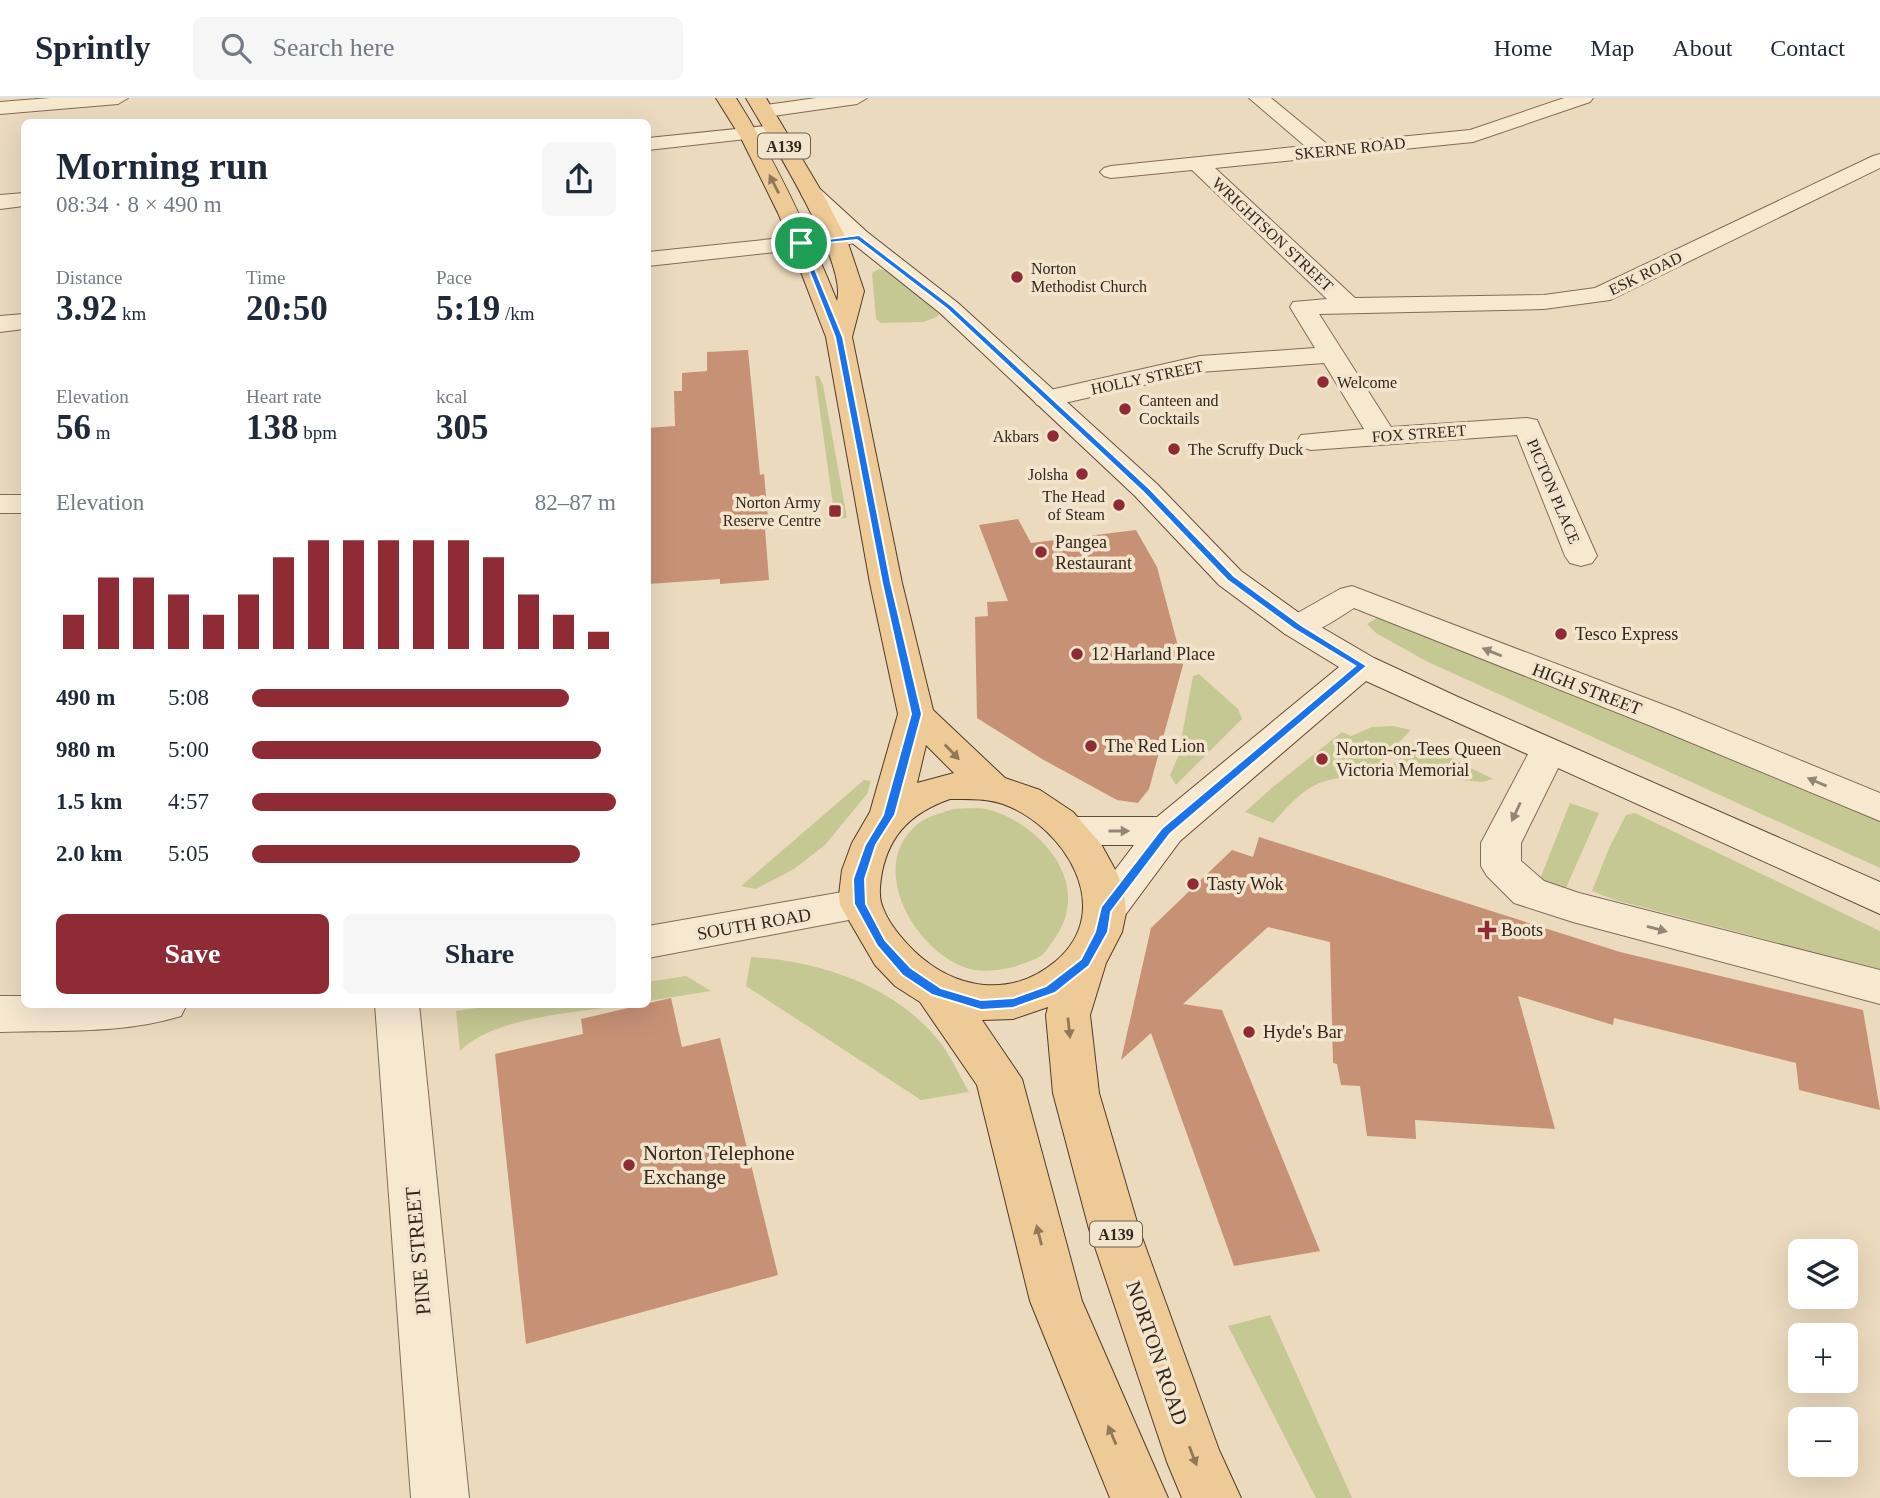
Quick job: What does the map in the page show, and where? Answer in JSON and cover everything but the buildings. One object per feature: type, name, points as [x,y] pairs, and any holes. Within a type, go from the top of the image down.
[{"type":"main road","name":"A139","points":[[726,98],[790,215],[839,337],[886,583],[916,714],[889,815],[871,845],[859,879],[860,904],[881,943],[906,971],[936,991],[981,1005],[1013,1003],[1051,989],[1085,962],[1101,932],[1105,911],[1096,868],[1072,831],[1028,800],[991,787],[948,786],[917,795],[889,815]]},
{"type":"main road","name":"A139","points":[[761,104],[812,194]]},
{"type":"main road","name":"A139","points":[[839,337],[852,291],[847,239]]},
{"type":"main road","name":"A139","points":[[916,714],[965,765],[991,787]]},
{"type":"main road","name":"NORTON ROAD","points":[[1085,962],[1068,1015],[1076,1093],[1114,1229],[1195,1462],[1212,1498]]},
{"type":"main road","name":"A139","points":[[936,991],[999,1079],[1056,1301],[1139,1498]]},
{"type":"street","points":[[0,107],[118,98]]},
{"type":"street","points":[[761,104],[857,98]]},
{"type":"street","points":[[1259,98],[1324,151]]},
{"type":"street","name":"SKERNE ROAD","points":[[1111,172],[1473,136],[1583,98]]},
{"type":"street","points":[[651,144],[775,131]]},
{"type":"street","name":"ESK ROAD","points":[[1331,355],[1302,307],[1544,302],[1601,295],[1880,160]]},
{"type":"street","name":"WRIGHTSON STREET","points":[[1197,163],[1348,305]]},
{"type":"street","points":[[812,194],[847,239],[949,308],[1146,490],[1230,578],[1297,627],[1362,666],[1547,752],[1880,899]]},
{"type":"street","points":[[0,202],[21,200]]},
{"type":"street","points":[[651,258],[847,239]]},
{"type":"street","points":[[0,324],[21,321]]},
{"type":"street","points":[[1331,355],[1381,434]]},
{"type":"street","name":"HOLLY STREET","points":[[1047,400],[1200,364],[1331,355]]},
{"type":"street","name":"FOX STREET","points":[[1311,441],[1381,434],[1527,426]]},
{"type":"street","name":"PICTON PLACE","points":[[1527,426],[1581,556]]},
{"type":"street","points":[[0,504],[21,504]]},
{"type":"street","name":"HIGH STREET","points":[[1297,627],[1352,596],[1664,718],[1880,808]]},
{"type":"street","points":[[1105,911],[1166,831],[1362,666]]},
{"type":"street","points":[[1547,752],[1501,843],[1501,866],[1529,892],[1573,907],[1880,987]]},
{"type":"street","points":[[1072,831],[1166,831]]},
{"type":"street","name":"SOUTH ROAD","points":[[651,941],[860,904]]},
{"type":"street","points":[[0,1014],[103,1008]]},
{"type":"street","name":"PINE STREET","points":[[397,1008],[440,1498]]},
{"type":"green space","points":[[879,269],[889,271],[939,314],[937,317],[923,322],[881,323],[876,319],[872,273]]},
{"type":"green space","points":[[815,376],[819,376],[823,385],[847,518],[835,519]]},
{"type":"green space","points":[[1380,616],[1880,814],[1880,868],[1426,661],[1376,633],[1367,624]]},
{"type":"green space","points":[[1199,674],[1238,709],[1242,719],[1176,785],[1170,775],[1178,757],[1193,676]]},
{"type":"green space","points":[[1393,726],[1411,730],[1368,775],[1336,779],[1314,786],[1295,800],[1273,823],[1245,812],[1342,732],[1351,736],[1372,727]]},
{"type":"green space","points":[[1416,741],[1493,779],[1482,782],[1443,778],[1385,778],[1385,773]]},
{"type":"green space","points":[[864,780],[871,781],[867,794],[825,845],[794,869],[756,889],[741,886]]},
{"type":"green space","points":[[1570,803],[1599,813],[1566,888],[1540,879]]},
{"type":"green space","points":[[953,809],[986,809],[1005,816],[1034,834],[1057,861],[1068,893],[1066,915],[1054,939],[1037,958],[993,970],[975,970],[954,963],[935,949],[918,931],[905,909],[897,886],[896,863],[903,842],[919,823]]},
{"type":"green space","points":[[1635,813],[1880,931],[1880,969],[1615,900],[1592,891],[1626,815]]},
{"type":"green space","points":[[751,957],[803,964],[854,980],[878,991],[921,1021],[939,1041],[969,1092],[921,1100],[746,986]]},
{"type":"green space","points":[[686,976],[711,991],[651,1001],[651,982]]},
{"type":"green space","points":[[476,1008],[604,1008],[515,1023],[475,1039],[460,1051],[456,1011]]},
{"type":"green space","points":[[1270,1315],[1352,1498],[1316,1498],[1228,1326]]},
{"type":"place","name":"Norton Methodist Church","points":[[1017,277]]},
{"type":"place","name":"Welcome","points":[[1323,382]]},
{"type":"place","name":"Canteen and Cocktails","points":[[1125,409]]},
{"type":"place","name":"Akbars","points":[[1053,436]]},
{"type":"place","name":"The Scruffy Duck","points":[[1174,449]]},
{"type":"place","name":"Jolsha","points":[[1082,474]]},
{"type":"place","name":"The Head of Steam","points":[[1119,505]]},
{"type":"place","name":"Norton Army Reserve Centre","points":[[835,511]]},
{"type":"place","name":"Pangea Restaurant","points":[[1041,552]]},
{"type":"place","name":"Tesco Express","points":[[1561,634]]},
{"type":"place","name":"12 Harland Place","points":[[1077,654]]},
{"type":"place","name":"The Red Lion","points":[[1091,746]]},
{"type":"place","name":"Norton-on-Tees Queen Victoria Memorial","points":[[1322,759]]},
{"type":"place","name":"Tasty Wok","points":[[1193,884]]},
{"type":"place","name":"Boots","points":[[1487,930]]},
{"type":"place","name":"Hyde's Bar","points":[[1249,1032]]},
{"type":"place","name":"Norton Telephone Exchange","points":[[629,1165]]},
{"type":"route","points":[[859,237],[949,308],[1146,490],[1230,578],[1297,627],[1362,666],[1166,831],[1105,911],[1101,932],[1085,962],[1051,989],[1013,1003],[981,1005],[936,991],[906,971],[881,943],[860,904],[859,879],[871,845],[889,815],[916,714],[886,583],[839,337],[801,243],[859,237]]}]
